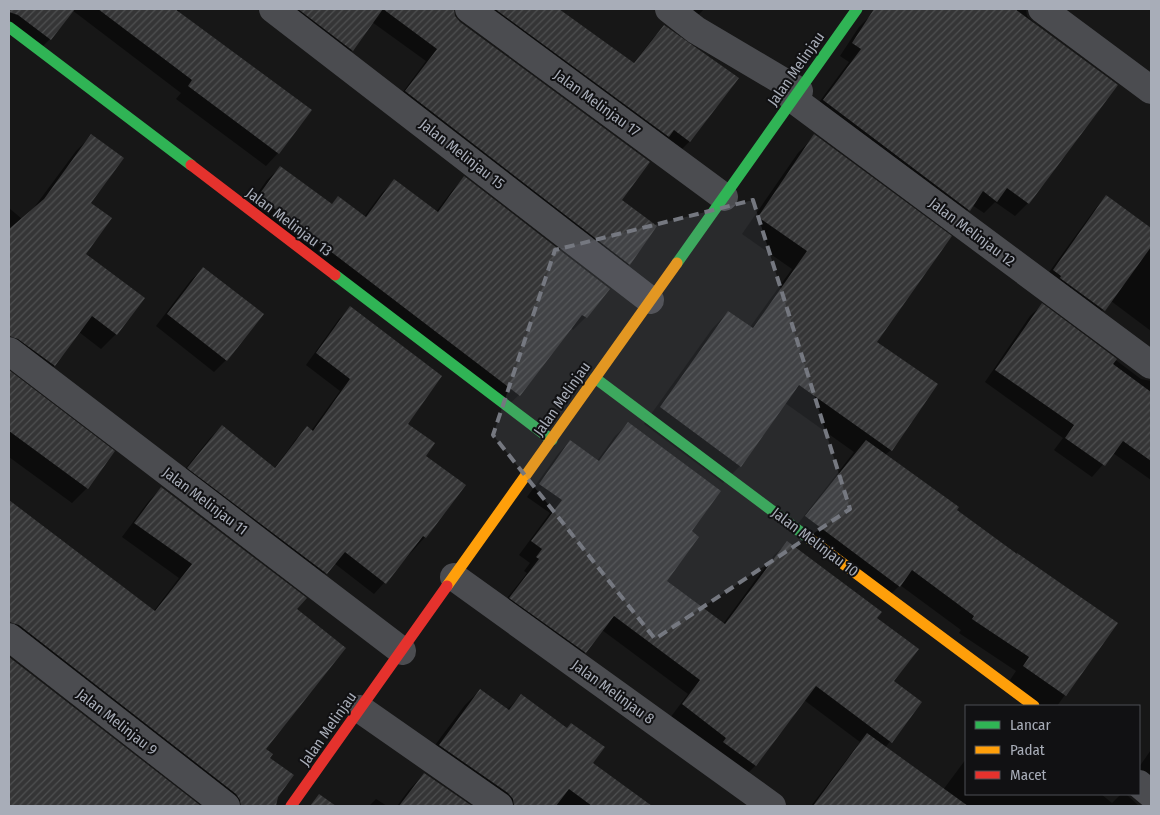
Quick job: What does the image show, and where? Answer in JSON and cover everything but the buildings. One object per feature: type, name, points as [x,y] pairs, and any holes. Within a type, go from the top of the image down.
[{"type":"street","name":"Jalan Melinjau 15","points":[[273,9],[650,300]]},
{"type":"street","name":"Jalan Melinjau 17","points":[[469,9],[724,197]]},
{"type":"street","name":"Jalan Melinjau 12","points":[[669,9],[696,30],[796,95],[1151,365]]},
{"type":"street","name":"Jalan Melinjau","points":[[291,806],[857,9]]},
{"type":"street","points":[[1042,9],[1151,90]]},
{"type":"street","name":"Jalan Melinjau 13","points":[[9,27],[552,440]]},
{"type":"street","name":"Jalan Melinjau 11","points":[[9,350],[402,650]]},
{"type":"street","name":"Jalan Melinjau 10","points":[[595,378],[1033,705]]},
{"type":"street","name":"Jalan Melinjau 8","points":[[454,577],[772,806]]},
{"type":"street","name":"Jalan Melinjau 9","points":[[9,637],[226,806]]},
{"type":"street","points":[[360,709],[498,806]]},
{"type":"street","points":[[1140,785],[1151,794]]},
{"type":"highlighted area","points":[[753,200],[850,509],[655,639],[493,435],[555,250]]},
{"type":"traffic: fast","points":[[677,263],[857,9]]},
{"type":"traffic: fast","points":[[9,27],[191,165]]},
{"type":"traffic: fast","points":[[335,275],[552,440]]},
{"type":"traffic: fast","points":[[595,378],[810,539]]},
{"type":"traffic: slow","points":[[447,586],[677,263]]},
{"type":"traffic: slow","points":[[810,539],[1033,705]]},
{"type":"traffic: jam","points":[[191,165],[335,275]]},
{"type":"traffic: jam","points":[[291,806],[447,586]]}]
